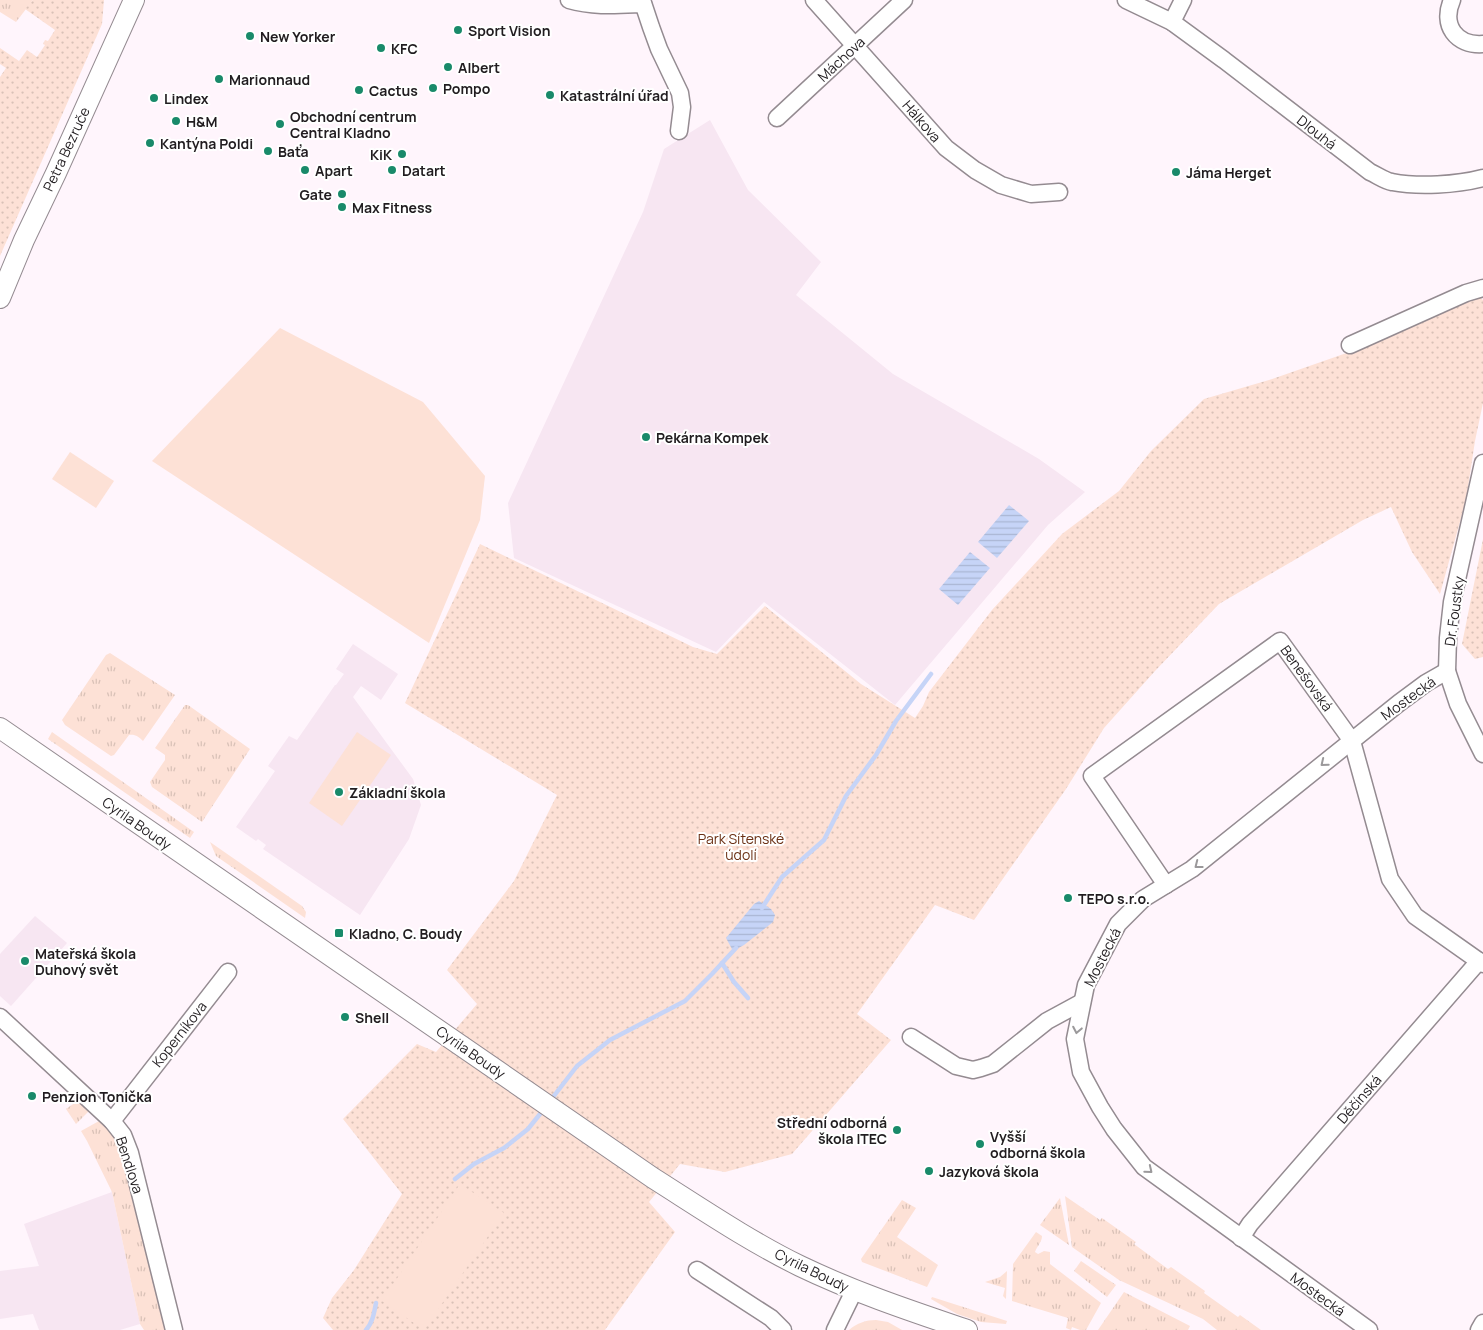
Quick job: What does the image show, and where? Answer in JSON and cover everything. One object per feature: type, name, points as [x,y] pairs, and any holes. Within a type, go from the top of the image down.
[{"type":"street","name":"Petra Bezruče","points":[[0,298],[24,240],[134,0]]},
{"type":"street","points":[[568,0],[590,5],[610,6],[643,2],[659,48],[680,93],[682,100],[680,124]]},
{"type":"street","name":"Hálkova","points":[[814,0],[946,148],[974,170],[1001,185],[1031,194],[1059,192]]},
{"type":"street","name":"Máchova","points":[[777,118],[904,0]]},
{"type":"street","name":"Dlouhá","points":[[1126,0],[1172,22],[1370,172],[1391,182],[1416,184],[1453,184],[1483,178]]},
{"type":"street","points":[[1172,22],[1183,0]]},
{"type":"street","points":[[1452,0],[1448,9],[1448,18],[1450,27],[1455,35],[1463,41],[1472,44],[1483,44]]},
{"type":"street","points":[[1350,345],[1466,293],[1483,288]]},
{"type":"street","name":"Dr. Foustky","points":[[1483,464],[1452,602],[1447,671],[1458,704],[1483,754]]},
{"type":"street","name":"Benešovská","points":[[1166,885],[1092,776],[1280,641],[1352,741],[1390,879],[1414,916],[1481,962]]},
{"type":"street","name":"Mostecká","points":[[1369,1330],[1144,1167],[1114,1129],[1081,1072],[1075,1039],[1086,985],[1118,924],[1143,899],[1192,869],[1426,683],[1447,671]]},
{"type":"street","name":"Cyrila Boudy","points":[[0,728],[653,1178],[744,1236],[800,1266],[854,1290],[967,1330]]},
{"type":"street","name":"Děčínská","points":[[1241,1238],[1250,1224],[1481,962]]},
{"type":"street","name":"Koperníkova","points":[[112,1121],[228,972]]},
{"type":"street","points":[[911,1037],[956,1066],[973,1070],[993,1064],[1047,1021],[1082,1002]]},
{"type":"street","name":"Bendlova","points":[[0,1017],[112,1121],[123,1135],[130,1153],[174,1330]]},
{"type":"street","points":[[697,1270],[771,1318],[783,1330]]},
{"type":"street","points":[[836,1330],[854,1290]]},
{"type":"street","points":[[1479,1330],[1483,1323]]},
{"type":"shaded area","points":[[710,120],[748,190],[821,262],[796,295],[893,374],[1039,459],[1085,492],[1048,525],[895,705],[764,602],[716,652],[514,558],[508,503],[643,212],[664,149]]},
{"type":"shaded area","name":"Základní škola","points":[[353,644],[398,674],[381,700],[361,686],[353,697],[413,779],[421,805],[409,839],[360,915],[263,849],[266,845],[258,839],[256,841],[236,827],[275,771],[268,766],[289,736],[297,740],[344,674],[336,669]]},
{"type":"shaded area","name":"Mateřská škola Duhový svět","points":[[35,916],[67,943],[11,1006],[0,996],[0,954]]},
{"type":"shaded area","points":[[112,1192],[140,1324],[120,1330],[39,1330],[33,1314],[0,1319],[0,1271],[39,1266],[24,1224]]},
{"type":"green space","points":[[0,0],[33,0],[16,22],[0,12]]},
{"type":"green space","points":[[33,0],[104,0],[102,24],[0,256],[0,77],[6,68],[0,64],[0,48],[19,61],[27,50],[37,57],[45,45],[43,44],[45,40],[48,41],[55,30],[25,9]]},
{"type":"green space","name":"Park Sítenské údolí","points":[[1480,297],[1483,300],[1483,403],[1466,500],[1440,594],[1412,552],[1391,507],[1363,520],[1219,604],[1104,728],[1066,789],[974,920],[935,905],[857,1014],[891,1040],[792,1154],[725,1172],[680,1164],[649,1202],[675,1232],[605,1330],[333,1330],[323,1318],[332,1298],[354,1270],[402,1194],[343,1119],[417,1044],[436,1052],[477,1004],[447,970],[514,881],[557,795],[405,703],[480,544],[693,647],[717,654],[765,606],[861,684],[915,718],[929,692],[992,610],[1062,534],[1119,491],[1151,451],[1204,399],[1269,380],[1358,349]]},
{"type":"green space","points":[[280,328],[423,402],[485,476],[480,520],[429,643],[152,461]]},
{"type":"green space","points":[[70,452],[114,481],[96,508],[52,479]]},
{"type":"green space","points":[[1483,539],[1483,657],[1475,659],[1462,644]]},
{"type":"green space","points":[[110,653],[175,695],[143,741],[137,736],[129,735],[114,755],[111,756],[65,725],[62,720],[106,655]]},
{"type":"green space","points":[[185,705],[188,705],[250,749],[202,822],[152,787],[150,782],[165,760],[165,755],[155,748]]},
{"type":"green space","points":[[52,732],[194,832],[190,838],[48,739]]},
{"type":"green space","points":[[357,732],[391,755],[342,826],[309,803]]},
{"type":"green space","points":[[210,842],[302,906],[306,912],[305,918],[216,856]]},
{"type":"green space","points":[[79,1100],[89,1111],[76,1124],[66,1109]]},
{"type":"green space","points":[[99,1121],[114,1136],[122,1152],[167,1330],[144,1330],[140,1324],[112,1192],[81,1131]]},
{"type":"green space","points":[[460,1184],[504,1213],[424,1330],[382,1301]]},
{"type":"green space","points":[[1065,1196],[1100,1220],[1102,1218],[1136,1242],[1134,1244],[1168,1269],[1171,1267],[1238,1317],[1240,1315],[1261,1330],[1217,1330],[1203,1319],[1119,1280],[1072,1247]]},
{"type":"green space","points":[[1060,1198],[1069,1245],[1040,1225]]},
{"type":"green space","points":[[902,1200],[916,1208],[897,1237],[938,1265],[927,1287],[862,1262],[861,1259]]},
{"type":"green space","points":[[1036,1232],[1042,1236],[1035,1252],[1038,1254],[1044,1251],[1050,1252],[1050,1264],[1101,1303],[1086,1330],[1072,1327],[1071,1330],[1066,1328],[1068,1318],[1012,1301],[1013,1264]]},
{"type":"green space","points":[[1081,1261],[1116,1285],[1107,1297],[1074,1271]]},
{"type":"green space","points":[[1007,1271],[1006,1299],[1003,1296],[1005,1288],[985,1282],[1000,1277]]},
{"type":"green space","points":[[1124,1292],[1190,1326],[1188,1330],[1098,1330]]},
{"type":"green space","points":[[932,1297],[1007,1321],[1006,1324],[981,1322],[957,1314],[931,1299]]},
{"type":"green space","points":[[876,1320],[888,1322],[902,1330],[849,1330],[862,1322]]},
{"type":"water","points":[[1009,505],[1029,521],[997,558],[978,542]]},
{"type":"water","points":[[970,552],[990,568],[958,605],[939,589]]},
{"type":"water","points":[[759,901],[771,909],[775,915],[773,922],[744,945],[733,951],[726,938],[754,904]]},
{"type":"waterway","points":[[762,908],[782,877],[824,840],[846,796],[876,755],[896,721],[931,674]]},
{"type":"waterway","points":[[550,1101],[577,1066],[610,1040],[685,1001],[736,948]]},
{"type":"waterway","points":[[722,963],[734,982],[748,998]]},
{"type":"waterway","points":[[455,1179],[474,1164],[504,1148],[528,1129],[544,1109]]},
{"type":"waterway","points":[[366,1330],[372,1321],[376,1303]]},
{"type":"place","name":"Sport Vision","points":[[458,30]]},
{"type":"place","name":"New Yorker","points":[[250,36]]},
{"type":"place","name":"KFC","points":[[381,48]]},
{"type":"place","name":"Albert","points":[[448,67]]},
{"type":"place","name":"Marionnaud","points":[[219,79]]},
{"type":"place","name":"Pompo","points":[[433,88]]},
{"type":"place","name":"Cactus","points":[[359,90]]},
{"type":"place","name":"Katastrální úřad","points":[[550,95]]},
{"type":"place","name":"Lindex","points":[[154,98]]},
{"type":"place","name":"H&M","points":[[176,121]]},
{"type":"place","name":"Obchodní centrum Central Kladno","points":[[280,124]]},
{"type":"place","name":"Kantýna Poldi","points":[[150,143]]},
{"type":"place","name":"Baťa","points":[[268,151]]},
{"type":"place","name":"KiK","points":[[402,154]]},
{"type":"place","name":"Apart","points":[[305,170]]},
{"type":"place","name":"Datart","points":[[392,170]]},
{"type":"place","name":"Jáma Herget","points":[[1176,172]]},
{"type":"place","name":"Gate","points":[[342,194]]},
{"type":"place","name":"Max Fitness","points":[[342,207]]},
{"type":"place","name":"Pekárna Kompek","points":[[646,437]]},
{"type":"place","name":"Základní škola","points":[[339,792]]},
{"type":"place","name":"TEPO s.r.o.","points":[[1068,898]]},
{"type":"place","name":"Kladno, C. Boudy","points":[[339,933]]},
{"type":"place","name":"Mateřská škola Duhový svět","points":[[25,961]]},
{"type":"place","name":"Shell","points":[[345,1017]]},
{"type":"place","name":"Penzion Tonička","points":[[32,1096]]},
{"type":"place","name":"Střední odborná škola ITEC","points":[[897,1130]]},
{"type":"place","name":"Vyšší odborná škola","points":[[980,1144]]},
{"type":"place","name":"Jazyková škola","points":[[929,1171]]}]
